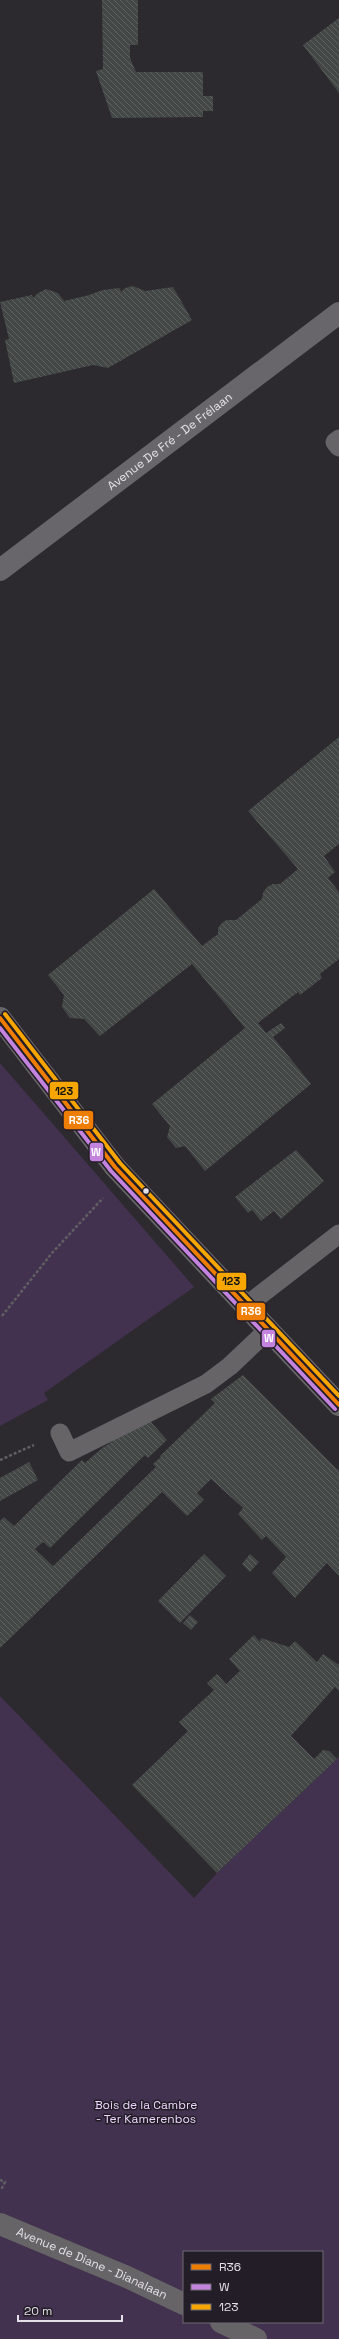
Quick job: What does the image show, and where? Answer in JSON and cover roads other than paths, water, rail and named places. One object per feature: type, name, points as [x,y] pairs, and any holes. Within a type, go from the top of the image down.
[{"type":"main road","name":"Avenue De Fré - De Frélaan","points":[[0,570],[339,313]]},
{"type":"main road","points":[[0,1018],[115,1167],[338,1403]]},
{"type":"street","name":"Avenue de Diane - Dianalaan","points":[[0,2224],[127,2277],[183,2304]]},
{"type":"street","points":[[223,2323],[256,2339]]},
{"type":"lane","points":[[339,438],[335,442],[339,447]]},
{"type":"lane","points":[[246,1306],[339,1234]]},
{"type":"lane","points":[[60,1433],[69,1452],[90,1442],[206,1384],[230,1366],[268,1330]]},
{"type":"park label","name":"Bois de la Cambre - Ter Kamerenbos","points":[[146,2112]]}]
